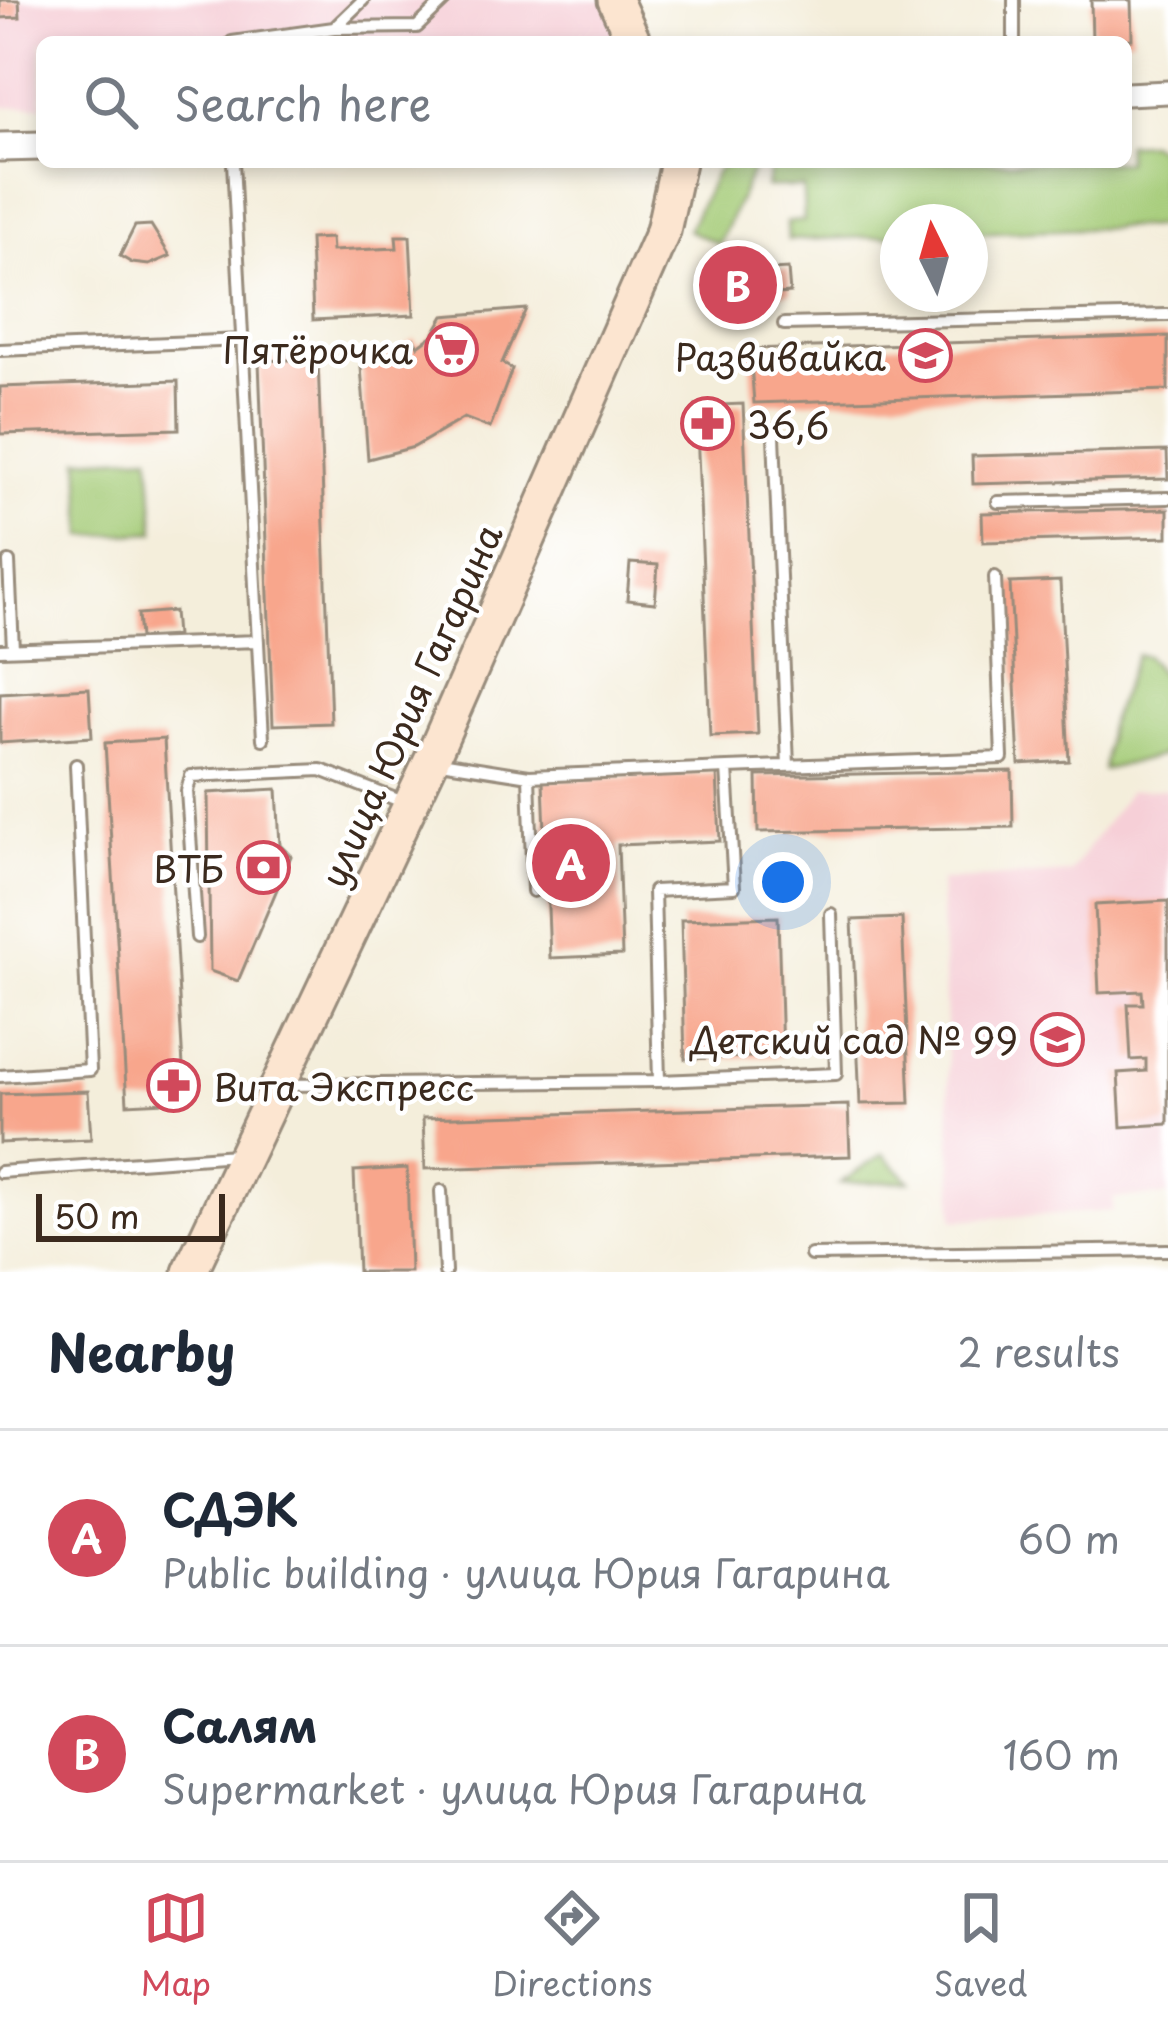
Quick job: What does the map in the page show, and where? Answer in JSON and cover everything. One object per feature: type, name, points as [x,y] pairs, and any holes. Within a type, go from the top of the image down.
[{"type":"main road","points":[[615,0],[631,36]]},
{"type":"main road","name":"улица Юрия Гагарина","points":[[190,1272],[431,761],[663,231],[678,168]]},
{"type":"street","points":[[1132,94],[1168,92]]},
{"type":"street","points":[[0,148],[36,146]]},
{"type":"lane","points":[[334,28],[363,0]]},
{"type":"lane","points":[[276,36],[334,28],[417,27],[445,0]]},
{"type":"lane","points":[[1013,0],[1014,36]]},
{"type":"lane","points":[[233,168],[262,739]]},
{"type":"lane","points":[[784,324],[1168,315]]},
{"type":"lane","points":[[0,350],[243,340]]},
{"type":"lane","points":[[774,436],[788,765]]},
{"type":"lane","points":[[998,502],[1168,498]]},
{"type":"lane","points":[[9,562],[6,649],[258,640]]},
{"type":"lane","points":[[431,761],[529,776],[1002,758],[995,577]]},
{"type":"lane","points":[[0,1076],[90,1070],[76,765]]},
{"type":"lane","points":[[659,1082],[654,891],[734,887],[727,768]]},
{"type":"lane","points":[[197,937],[187,790],[191,776],[321,770],[410,805]]},
{"type":"lane","points":[[529,776],[533,891]]},
{"type":"lane","points":[[276,1086],[659,1082],[836,1074],[831,914]]},
{"type":"lane","points":[[0,1172],[245,1154]]},
{"type":"lane","points":[[442,1191],[445,1272]]},
{"type":"lane","points":[[811,1255],[1168,1250]]},
{"type":"shaded area","points":[[0,0],[611,0],[624,36],[36,36],[36,106],[0,107]]},
{"type":"shaded area","name":"Детский сад № 99","points":[[1168,789],[1168,1196],[1113,1198],[1113,1211],[954,1220],[940,881],[1070,873],[1129,791]]},
{"type":"green space","points":[[1149,143],[1160,150],[1163,226],[988,232],[988,204],[880,204],[880,237],[788,240],[787,222],[804,221],[803,187],[766,187],[771,168],[1132,168],[1132,144]]},
{"type":"green space","points":[[753,168],[719,244],[688,230],[716,172]]},
{"type":"green space","points":[[150,455],[155,532],[84,536],[80,459]]},
{"type":"green space","points":[[1136,655],[1146,656],[1168,683],[1168,754],[1103,770],[1109,725]]},
{"type":"green space","points":[[883,1154],[910,1181],[840,1183]]},
{"type":"building","points":[[0,0],[19,0],[20,17],[0,18]]},
{"type":"building","points":[[1091,0],[1131,0],[1132,36],[1092,36]]},
{"type":"building","points":[[151,225],[170,256],[149,265],[120,256],[135,226]]},
{"type":"building","points":[[396,236],[410,236],[414,315],[313,320],[310,239],[331,238],[332,251],[397,248]]},
{"type":"building","points":[[788,269],[790,293],[736,297],[734,272]]},
{"type":"building","points":[[526,309],[502,363],[512,369],[490,428],[464,418],[414,447],[368,459],[361,367],[390,357],[414,339],[418,346],[432,336],[444,316]]},
{"type":"building","points":[[1168,336],[1168,390],[754,403],[750,349]]},
{"type":"building","points":[[318,359],[331,723],[273,725],[259,361]]},
{"type":"building","points":[[178,381],[179,429],[0,434],[0,387]]},
{"type":"building","points":[[743,404],[758,734],[710,736],[696,406]]},
{"type":"building","points":[[1167,451],[1168,479],[973,484],[972,456]]},
{"type":"building","points":[[1168,509],[1168,537],[983,542],[982,513]]},
{"type":"building","points":[[630,563],[658,565],[655,603],[627,600]]},
{"type":"building","points":[[1060,581],[1069,761],[1019,764],[1010,583]]},
{"type":"building","points":[[174,611],[176,636],[140,638],[138,614]]},
{"type":"building","points":[[89,688],[92,737],[0,743],[0,693]]},
{"type":"building","points":[[164,739],[185,1101],[127,1104],[105,743]]},
{"type":"building","points":[[1012,771],[1013,827],[758,832],[757,776]]},
{"type":"building","points":[[717,774],[720,841],[618,845],[622,955],[550,958],[543,781]]},
{"type":"building","points":[[277,789],[280,845],[291,856],[238,981],[210,971],[208,793]]},
{"type":"building","points":[[1168,901],[1168,1124],[1121,1127],[1118,1073],[1146,1071],[1146,1059],[1131,1060],[1128,1004],[1143,1004],[1142,991],[1099,993],[1095,905]]},
{"type":"building","points":[[778,917],[782,1056],[685,1059],[681,920]]},
{"type":"building","points":[[902,918],[910,1103],[860,1104],[852,920]]},
{"type":"building","points":[[88,1091],[91,1139],[0,1143],[0,1094]]},
{"type":"building","points":[[848,1105],[850,1156],[425,1169],[423,1118]]},
{"type":"building","points":[[407,1168],[410,1272],[358,1272],[354,1171]]},
{"type":"place","name":"Салям","points":[[738,285]]},
{"type":"place","name":"Пятёрочка","points":[[452,349]]},
{"type":"place","name":"Развивайка","points":[[925,356]]},
{"type":"place","name":"36,6","points":[[708,424]]},
{"type":"place","name":"СДЭК","points":[[571,863]]},
{"type":"place","name":"ВТБ","points":[[263,868]]},
{"type":"place","name":"Детский сад № 99","points":[[1057,1039]]},
{"type":"place","name":"Вита Экспресс","points":[[174,1086]]}]
